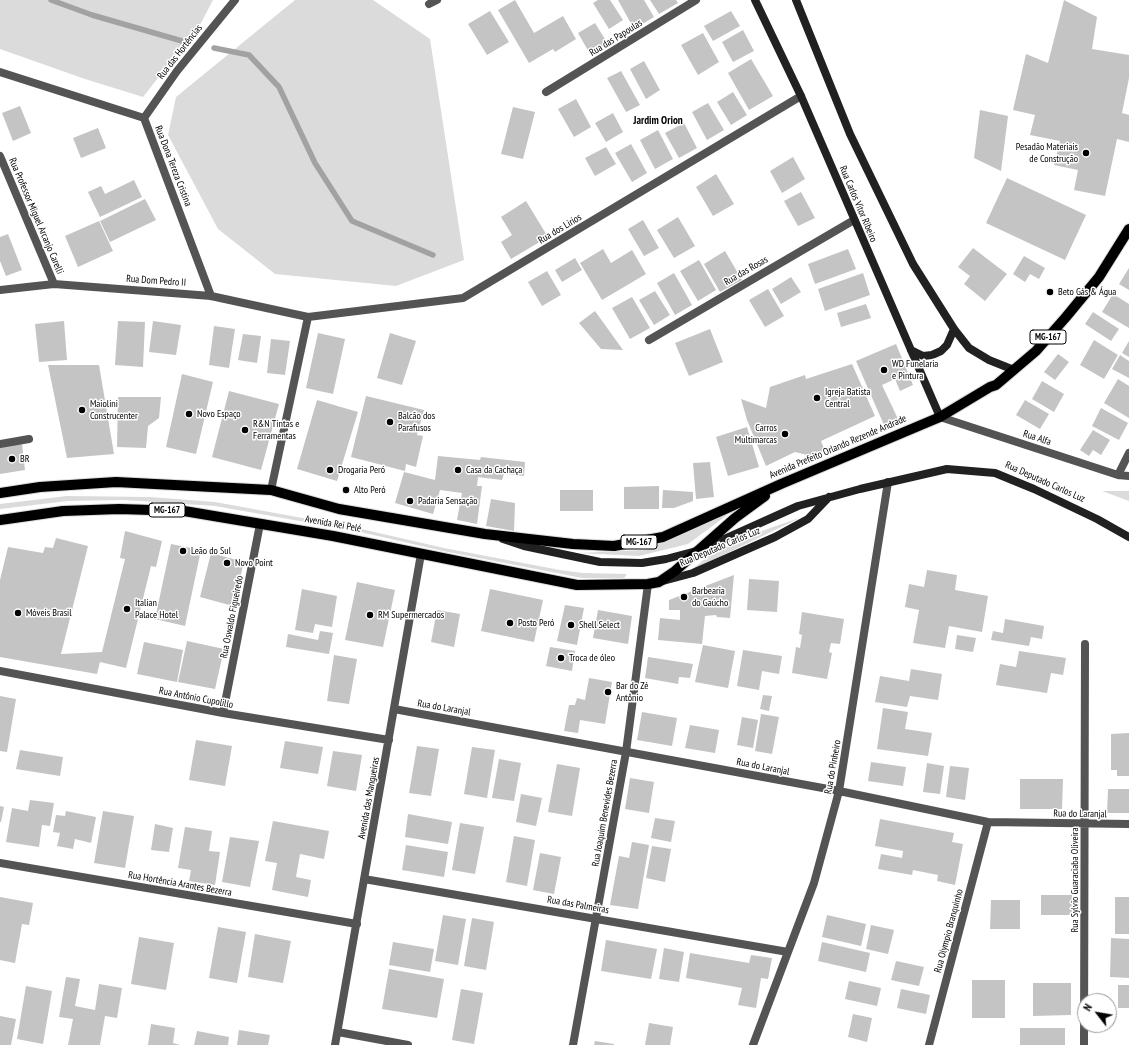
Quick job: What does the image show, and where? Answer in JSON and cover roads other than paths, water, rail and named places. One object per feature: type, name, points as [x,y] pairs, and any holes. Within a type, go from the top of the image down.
[{"type":"main road","name":"Avenida Prefeito Orlando Rezende Andrade","points":[[485,534],[573,544],[614,546],[663,537],[781,484],[940,417],[990,387],[996,385],[1036,351],[1094,282],[1129,229]]},
{"type":"main road","name":"Avenida Rei Pelé","points":[[0,493],[40,487],[116,482],[271,490],[339,509],[485,534]]},
{"type":"main road","name":"Rua Deputado Carlos Luz","points":[[659,582],[700,550],[735,518],[781,484]]},
{"type":"main road","name":"Avenida Rei Pelé","points":[[0,520],[63,511],[120,509],[184,511],[333,536],[577,584],[648,584],[659,582]]},
{"type":"street","name":"Rua das Hortências","points":[[144,118],[177,71],[235,0]]},
{"type":"street","name":"Rua das Papoulas","points":[[546,92],[696,0]]},
{"type":"street","name":"Rua Carlos Vítor Ribeiro","points":[[755,0],[800,96],[940,417]]},
{"type":"street","points":[[796,0],[850,134],[913,264],[954,329],[969,348],[978,354],[1014,370]]},
{"type":"street","name":"Rua Dona Tereza Cristina","points":[[0,72],[144,118],[211,296]]},
{"type":"street","name":"Rua dos Lirios","points":[[308,317],[464,298],[800,96]]},
{"type":"street","name":"Rua Professor Miguel Arcanjo Carelli","points":[[0,156],[54,284]]},
{"type":"street","name":"Rua das Rosas","points":[[649,340],[854,220]]},
{"type":"street","name":"Rua Dom Pedro II","points":[[0,290],[54,284],[211,296],[308,317]]},
{"type":"street","points":[[271,490],[308,317]]},
{"type":"street","points":[[911,350],[923,356],[932,355],[941,351],[947,345],[954,329]]},
{"type":"street","name":"Rua Alfa","points":[[940,417],[1118,475],[1129,476]]},
{"type":"street","points":[[0,444],[29,439]]},
{"type":"street","points":[[1118,475],[1129,453]]},
{"type":"street","name":"Rua Deputado Carlos Luz","points":[[485,534],[524,546],[600,562],[642,563],[666,559],[700,550],[798,506],[888,482],[947,469],[994,473],[1034,488],[1097,519],[1129,537]]},
{"type":"street","name":"Rua do Pinheiro","points":[[753,1045],[814,883],[839,791],[888,482]]},
{"type":"street","name":"Rua Deputado Carlos Luz","points":[[659,582],[693,573],[775,537],[808,519],[829,497]]},
{"type":"street","name":"Rua Oswaldo Figueiredo","points":[[223,713],[260,524]]},
{"type":"street","name":"Avenida das Mangueiras","points":[[335,1045],[420,554]]},
{"type":"street","name":"Rua Joaquim Benevides Bezerra","points":[[573,1045],[626,752],[648,584]]},
{"type":"street","name":"Rua Sylvio Guaraciaba Oliveira","points":[[1084,1045],[1085,644]]},
{"type":"street","name":"Rua Antônio Cupolillo","points":[[0,671],[223,713],[389,740]]},
{"type":"street","name":"Rua do Laranjal","points":[[394,709],[839,791],[988,822],[1085,825],[1129,824]]},
{"type":"street","name":"Rua Olympio Branquinho","points":[[929,1045],[988,822]]},
{"type":"street","name":"Rua Hortência Arantes Bezerra","points":[[0,863],[357,924]]},
{"type":"street","name":"Rua das Palmeiras","points":[[364,880],[596,918],[788,952]]},
{"type":"street","points":[[338,1032],[408,1045]]},
{"type":"waterway","points":[[51,0],[92,15],[182,41]]},
{"type":"waterway","points":[[214,48],[249,55],[279,87],[315,163],[352,221],[433,255]]},
{"type":"place","name":"Pesadão Materiais de Construção","points":[[1086,153]]},
{"type":"place","name":"Beto Gás & Água","points":[[1050,292]]},
{"type":"place","name":"WD Funelaria e Pintura","points":[[884,370]]},
{"type":"place","name":"Igreja Batista Central","points":[[817,398]]},
{"type":"place","name":"Maiolini Construcenter","points":[[82,410]]},
{"type":"place","name":"Novo Espaço","points":[[189,414]]},
{"type":"place","name":"Balcão dos Parafusos","points":[[390,422]]},
{"type":"place","name":"R&N Tintas e Ferramentas","points":[[245,430]]},
{"type":"place","name":"Carros Multimarcas","points":[[785,434]]},
{"type":"place","name":"BR","points":[[12,459]]},
{"type":"place","name":"Drogaria Peró","points":[[330,470]]},
{"type":"place","name":"Casa da Cachaça","points":[[458,470]]},
{"type":"place","name":"Alto Peró","points":[[346,490]]},
{"type":"place","name":"Padaria Sensação","points":[[410,501]]},
{"type":"place","name":"Leão do Sul","points":[[183,551]]},
{"type":"place","name":"Novo Point","points":[[227,563]]},
{"type":"place","name":"Barbearia do Gaúcho","points":[[684,597]]},
{"type":"place","name":"Italian Palace Hotel","points":[[127,609]]},
{"type":"place","name":"Móveis Brasil","points":[[18,613]]},
{"type":"place","name":"RM Supermercados","points":[[370,615]]},
{"type":"place","name":"Posto Peró","points":[[510,623]]},
{"type":"place","name":"Shell Select","points":[[571,625]]},
{"type":"place","name":"Troca de óleo","points":[[561,658]]},
{"type":"place","name":"Bar do Zé Antônio","points":[[608,692]]},
{"type":"district","name":"Jardim Orion","points":[[658,121]]}]
